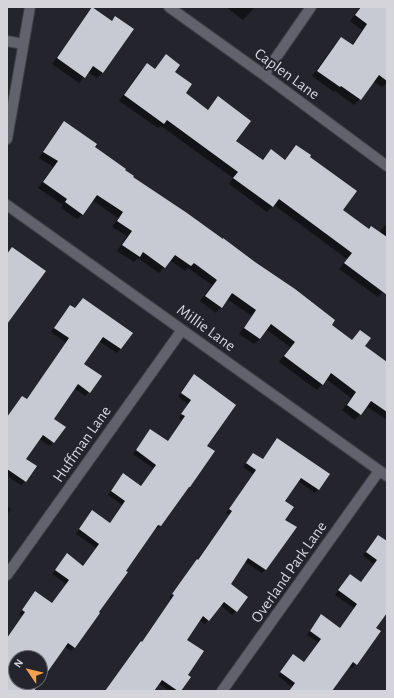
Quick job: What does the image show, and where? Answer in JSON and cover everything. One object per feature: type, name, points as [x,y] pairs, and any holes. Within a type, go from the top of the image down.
[{"type":"street","points":[[7,139],[30,7]]},
{"type":"street","name":"Caplen Lane","points":[[169,7],[387,166]]},
{"type":"street","points":[[264,75],[311,7]]},
{"type":"street","points":[[7,40],[24,44]]},
{"type":"street","name":"Millie Lane","points":[[7,205],[383,474]]},
{"type":"street","name":"Huffman Lane","points":[[7,576],[182,330]]},
{"type":"street","name":"Overland Park Lane","points":[[222,691],[383,474]]},
{"type":"building","points":[[92,7],[112,21],[115,16],[134,29],[103,73],[93,66],[85,78],[57,58]]},
{"type":"building","points":[[361,7],[387,7],[387,81],[379,75],[361,100],[317,71],[341,37],[353,45],[367,24],[355,15]]},
{"type":"building","points":[[166,54],[180,65],[175,72],[192,84],[186,93],[208,110],[218,96],[251,121],[236,141],[263,160],[271,149],[285,160],[296,145],[357,191],[343,210],[369,229],[371,226],[387,237],[387,295],[344,263],[352,253],[279,199],[273,207],[233,178],[238,172],[167,120],[164,124],[124,95],[147,63],[155,69]]},
{"type":"building","points":[[64,121],[97,144],[95,147],[126,169],[125,170],[134,176],[133,177],[295,289],[335,320],[332,325],[352,340],[360,330],[371,338],[365,346],[387,362],[387,412],[371,401],[361,415],[347,405],[356,392],[331,373],[323,385],[284,356],[295,342],[271,324],[260,339],[244,328],[256,310],[232,293],[222,308],[205,296],[217,280],[194,263],[191,266],[175,255],[165,268],[143,252],[140,257],[122,245],[132,231],[117,221],[123,212],[97,195],[83,215],[65,202],[67,199],[43,182],[58,161],[43,152]]},
{"type":"building","points":[[12,247],[46,271],[7,324],[7,254]]},
{"type":"building","points":[[83,298],[133,333],[121,349],[103,337],[84,364],[102,376],[90,393],[78,384],[54,419],[66,427],[54,443],[43,435],[26,459],[37,466],[26,482],[7,469],[7,417],[22,396],[27,399],[69,338],[54,328],[70,305],[75,308]]},
{"type":"building","points":[[194,374],[236,405],[207,446],[215,451],[161,526],[158,525],[126,571],[128,572],[75,648],[68,643],[48,671],[48,650],[8,650],[8,690],[35,690],[7,691],[7,638],[25,612],[22,610],[35,591],[52,603],[69,580],[55,570],[67,553],[83,566],[99,544],[79,529],[92,510],[110,523],[125,501],[111,491],[123,473],[141,486],[156,465],[136,450],[150,429],[168,441],[185,416],[181,414],[191,400],[181,393]]},
{"type":"building","points":[[277,438],[330,474],[319,490],[301,478],[285,501],[294,507],[285,520],[297,527],[266,570],[248,558],[231,584],[248,597],[237,612],[224,602],[209,621],[203,616],[187,640],[204,651],[188,675],[191,677],[181,691],[178,691],[162,680],[154,691],[105,691],[141,641],[142,642],[174,595],[172,594],[232,511],[229,509],[256,470],[246,463],[253,453],[263,459]]},
{"type":"building","points":[[378,535],[387,541],[387,613],[376,628],[381,631],[357,665],[353,662],[332,691],[289,691],[295,683],[280,672],[293,654],[304,662],[321,639],[310,631],[321,614],[340,628],[357,604],[338,590],[350,574],[361,582],[377,560],[366,552]]}]
